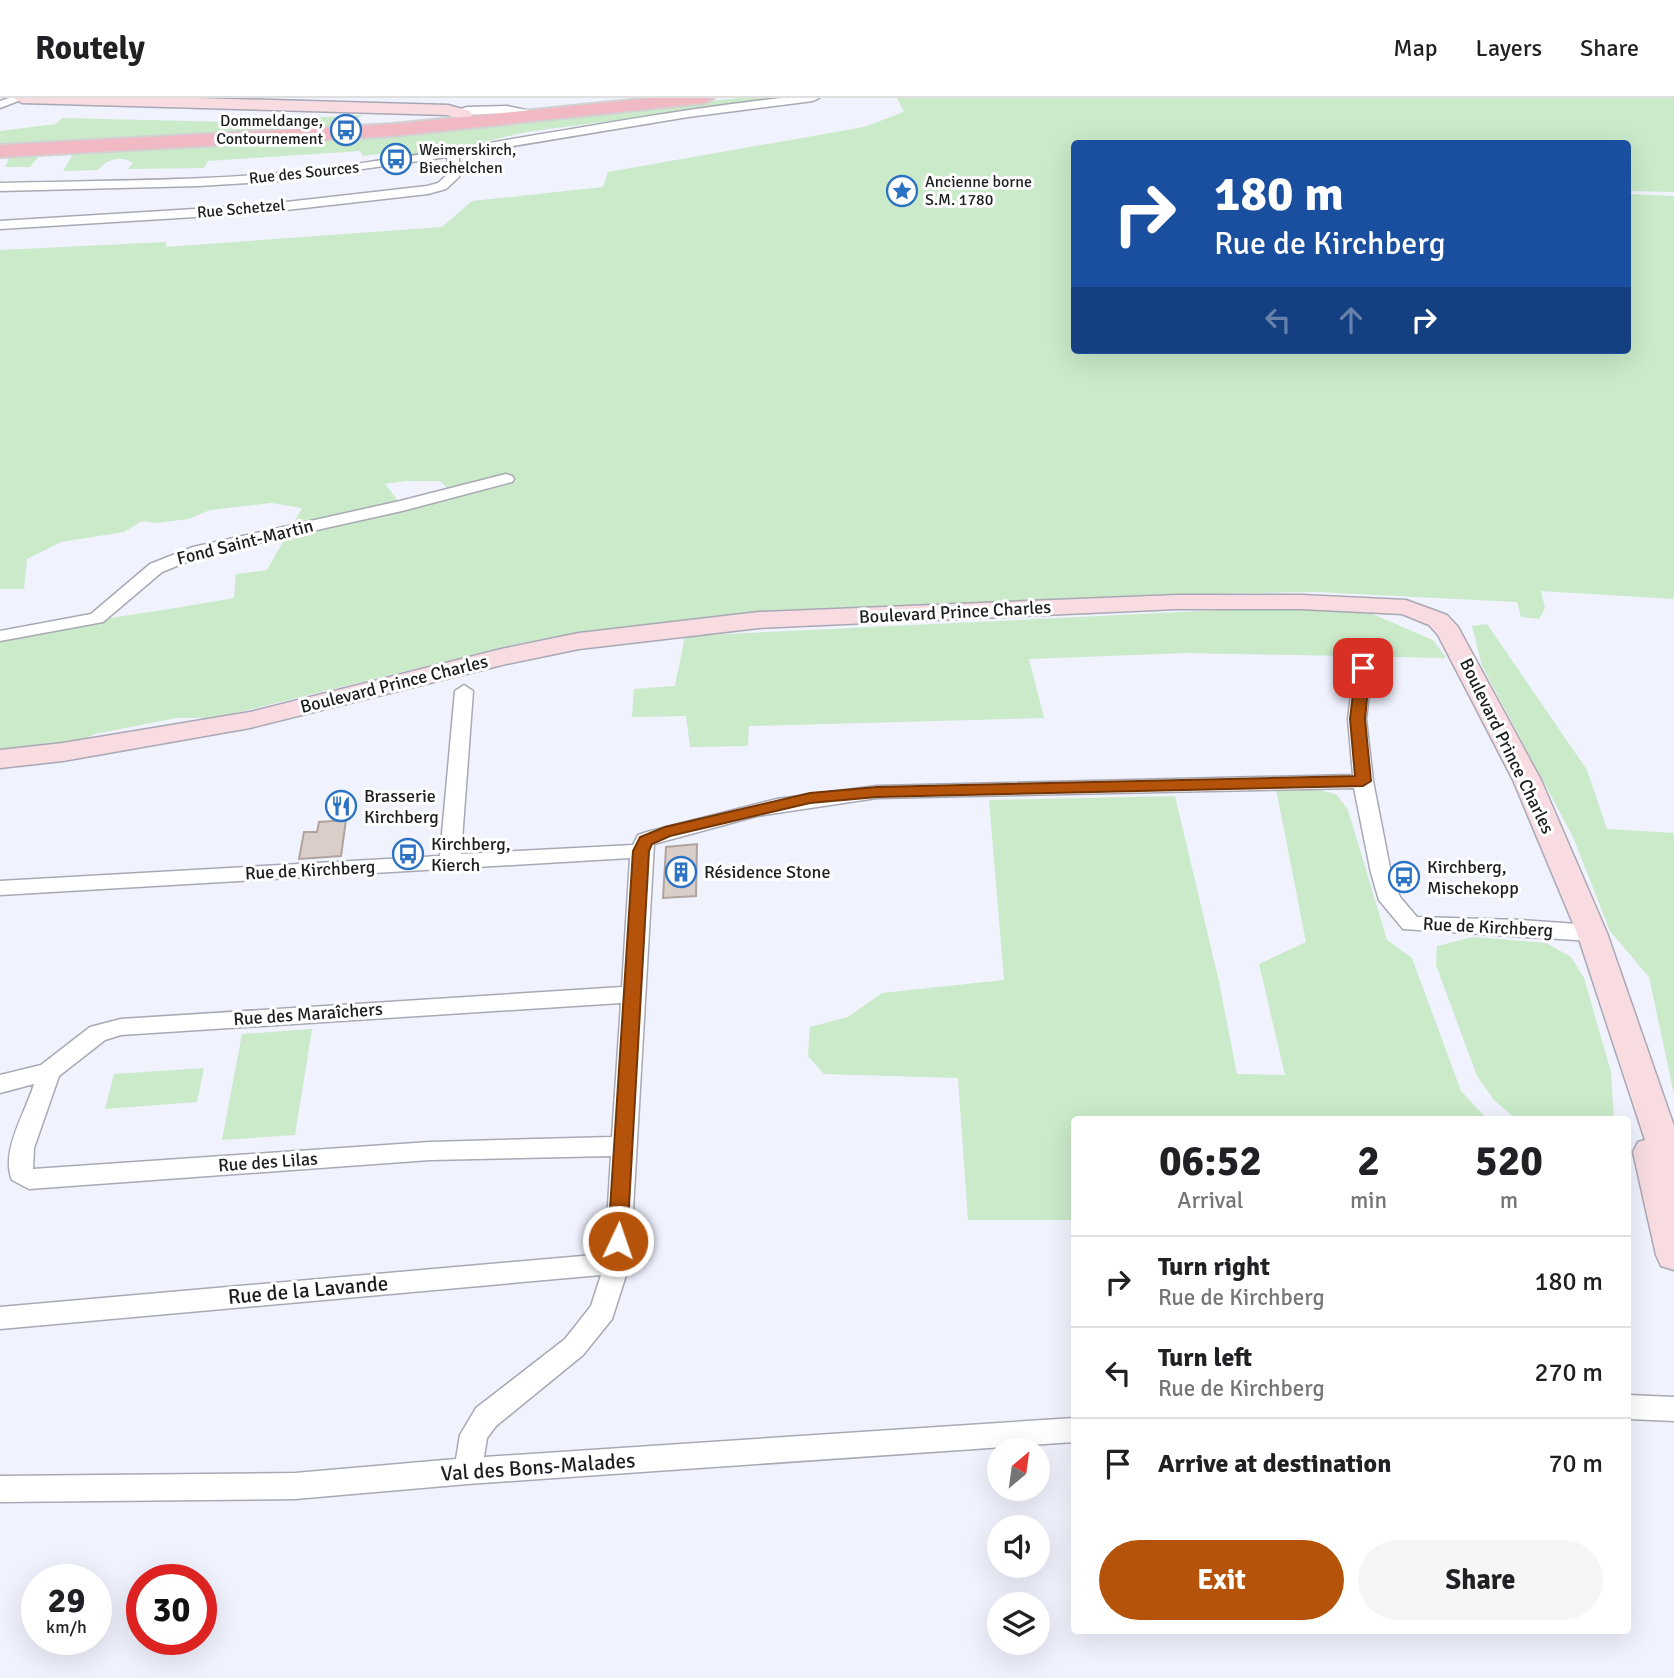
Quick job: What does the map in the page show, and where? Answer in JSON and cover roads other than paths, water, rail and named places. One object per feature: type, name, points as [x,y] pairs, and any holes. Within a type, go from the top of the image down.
[{"type":"main road","points":[[21,98],[462,117]]},
{"type":"main road","points":[[0,151],[320,135],[534,107],[705,98]]},
{"type":"main road","name":"Boulevard Prince Charles","points":[[0,759],[77,750],[224,725],[501,657],[579,641],[663,629],[758,620],[1177,602],[1301,601],[1406,607],[1438,620],[1458,646],[1527,780],[1592,933],[1674,1176]]},
{"type":"main road","name":"Boulevard Prince Charles","points":[[1634,1059],[1648,1141],[1674,1255]]},
{"type":"street","points":[[0,105],[21,98]]},
{"type":"street","name":"Rue des Sources","points":[[0,187],[267,177],[453,153],[594,127],[813,98]]},
{"type":"street","points":[[462,117],[503,110],[525,112],[534,107]]},
{"type":"street","name":"Rue Schetzel","points":[[0,225],[261,209],[428,190],[451,180],[455,174],[453,153]]},
{"type":"street","name":"Fond Saint-Martin","points":[[0,636],[97,618],[156,568],[199,551],[415,503],[506,479]]},
{"type":"street","name":"Rue de Kirchberg","points":[[1363,668],[1357,719],[1363,781],[1381,873],[1390,900],[1411,924],[1592,933]]},
{"type":"street","points":[[450,861],[464,691]]},
{"type":"street","points":[[468,1471],[474,1436],[486,1417],[574,1347],[603,1311],[617,1263],[641,851],[645,840],[665,832],[810,798],[877,792],[1363,781]]},
{"type":"street","name":"Rue de Kirchberg","points":[[0,888],[641,851]]},
{"type":"street","name":"Rue des Maraîchers","points":[[0,1084],[48,1072],[98,1033],[121,1027],[632,994]]},
{"type":"street","name":"Rue des Lilas","points":[[48,1072],[47,1090],[18,1158],[21,1173],[29,1179],[430,1151],[624,1146]]},
{"type":"street","name":"Rue de la Lavande","points":[[0,1318],[617,1263]]},
{"type":"street","points":[[1631,1407],[1674,1409]]},
{"type":"street","name":"Val des Bons-Malades","points":[[0,1489],[295,1486],[468,1471],[1071,1430]]},
{"type":"place","name":"Dommeldange, Contournement","points":[[346,130]]},
{"type":"place","name":"Weimerskirch, Biechelchen","points":[[396,159]]},
{"type":"place","name":"Ancienne borne S.M. 1780","points":[[902,191]]},
{"type":"place","name":"Brasserie Kirchberg","points":[[341,806]]},
{"type":"place","name":"Kirchberg, Kierch","points":[[408,854]]},
{"type":"place","name":"Résidence Stone","points":[[681,872]]},
{"type":"place","name":"Kirchberg, Mischekopp","points":[[1404,877]]}]
